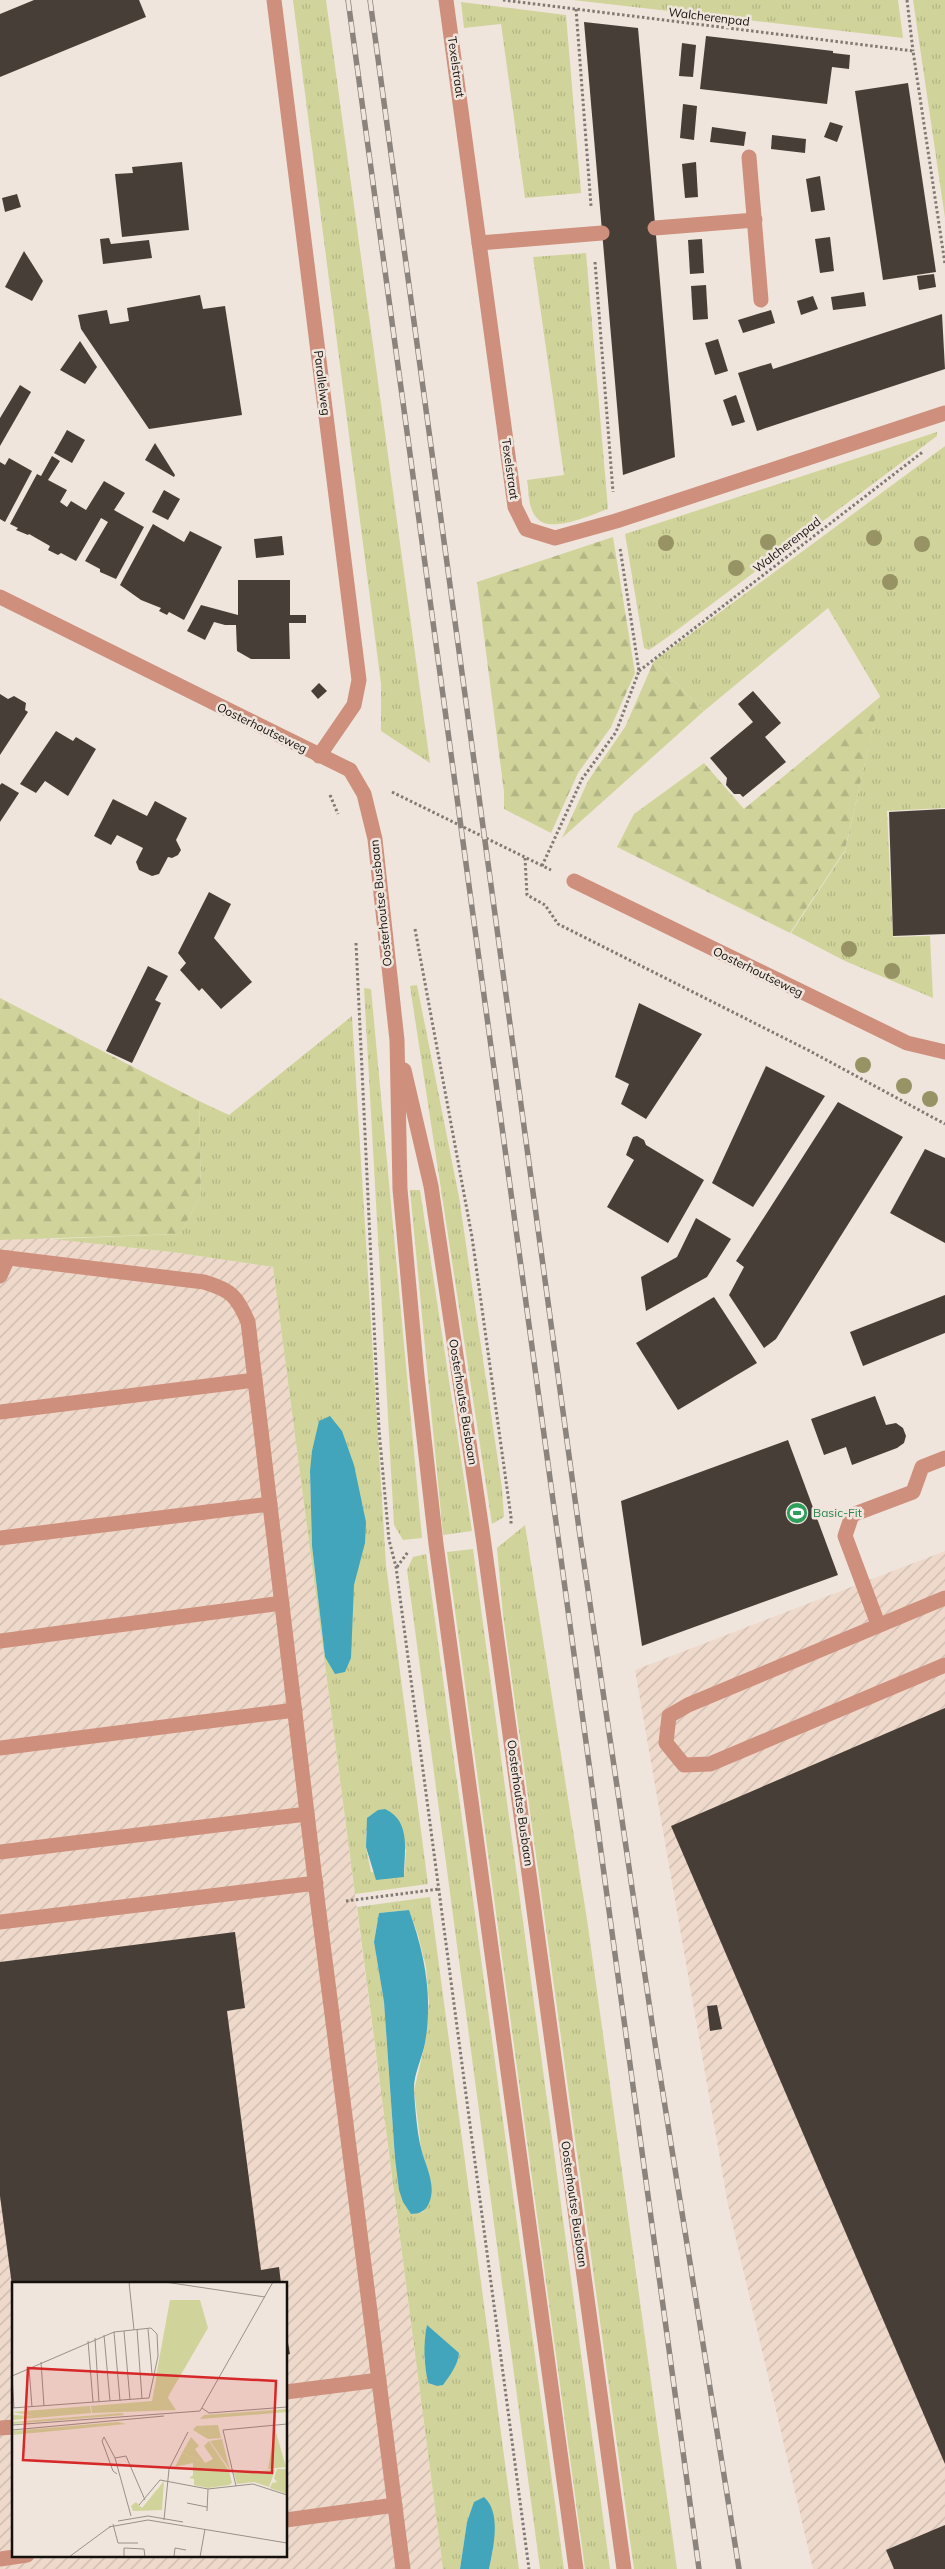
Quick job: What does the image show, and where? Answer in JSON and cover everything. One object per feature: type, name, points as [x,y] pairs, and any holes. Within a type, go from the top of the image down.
[{"type":"street","name":"Parallelweg","points":[[274,0],[359,680],[354,706],[318,756]]},
{"type":"street","name":"Texelstraat","points":[[446,0],[516,507],[526,529],[555,538],[616,521],[945,413]]},
{"type":"street","points":[[749,157],[761,300]]},
{"type":"street","points":[[655,228],[755,220]]},
{"type":"street","points":[[480,243],[598,233]]},
{"type":"street","name":"Oosterhoutseweg","points":[[0,597],[318,756],[350,770]]},
{"type":"street","name":"Oosterhoutse Busbaan","points":[[350,770],[364,794],[375,839],[397,1040],[400,1190],[417,1376],[436,1544],[576,2569]]},
{"type":"street","name":"Oosterhoutseweg","points":[[574,881],[907,1043],[945,1052]]},
{"type":"street","name":"Oosterhoutse Busbaan","points":[[397,1040],[431,1186],[482,1527],[624,2569]]},
{"type":"street","points":[[0,1276],[4,1258],[204,1282],[225,1288],[240,1302],[248,1322],[307,1814],[403,2569]]},
{"type":"street","points":[[0,1412],[255,1380]]},
{"type":"street","points":[[878,1624],[844,1536],[852,1515],[913,1492],[922,1467],[945,1458]]},
{"type":"street","points":[[0,1538],[270,1504]]},
{"type":"street","points":[[945,1598],[878,1624],[688,1705],[669,1716],[666,1743],[684,1765],[710,1764],[945,1665]]},
{"type":"street","points":[[0,1641],[282,1603]]},
{"type":"street","points":[[0,1748],[295,1710]]},
{"type":"street","points":[[0,1852],[307,1814]]},
{"type":"street","points":[[0,1922],[316,1883]]},
{"type":"street","points":[[288,2392],[379,2380]]},
{"type":"street","points":[[288,2520],[395,2505]]},
{"type":"street","points":[[0,2559],[20,2556]]},
{"type":"path","name":"Walcherenpad","points":[[502,0],[913,51]]},
{"type":"path","points":[[907,0],[945,264]]},
{"type":"path","points":[[542,866],[582,779],[616,732],[639,671],[616,521],[598,233],[576,9]]},
{"type":"path","name":"Walcherenpad","points":[[639,671],[926,450]]},
{"type":"path","points":[[318,756],[329,792],[340,817]]},
{"type":"path","points":[[350,770],[525,858],[527,895],[545,905],[558,924],[808,1050],[945,1124]]},
{"type":"path","points":[[356,935],[379,1430],[389,1540],[396,1567],[529,2569]]},
{"type":"path","points":[[356,1900],[439,1889]]},
{"type":"shaded area","points":[[0,1233],[172,1252],[273,1267],[443,2569],[0,2569]]},
{"type":"shaded area","points":[[945,1551],[945,2569],[813,2569],[728,2205],[635,1670]]},
{"type":"green space","points":[[293,0],[326,0],[430,763],[381,731],[381,684]]},
{"type":"green space","points":[[573,0],[898,0],[903,38]]},
{"type":"green space","points":[[913,0],[945,0],[945,218]]},
{"type":"green space","points":[[461,2],[566,15],[581,193],[525,198],[501,24],[464,28]]},
{"type":"green space","points":[[586,253],[608,509],[570,522],[550,524],[542,522],[533,513],[527,480],[564,475],[533,257]]},
{"type":"green space","points":[[937,432],[937,436],[665,639],[649,650],[644,648],[625,534]]},
{"type":"green space","points":[[945,446],[945,808],[887,811],[893,937],[930,936],[933,998],[845,961],[791,933],[845,851],[880,696],[828,608],[704,711],[654,661]]},
{"type":"green space","points":[[613,537],[635,673],[611,727],[578,773],[551,833],[504,809],[504,792],[477,582]]},
{"type":"green space","points":[[654,661],[704,711],[562,838],[588,781],[625,727]]},
{"type":"green space","points":[[880,697],[845,850],[790,933],[617,847],[634,814],[704,763],[744,809]]},
{"type":"green space","points":[[417,985],[459,1197],[502,1488],[504,1517],[492,1524],[410,986]]},
{"type":"green space","points":[[364,988],[371,989],[422,1538],[403,1540],[394,1525]]},
{"type":"green space","points":[[0,998],[199,1101],[201,1196],[180,1234],[0,1240]]},
{"type":"green space","points":[[352,1016],[386,1565],[428,1884],[355,1894],[273,1267],[172,1252],[52,1239],[180,1234],[201,1196],[199,1101],[229,1115]],"holes":[[[310,1471],[362,1503],[365,1525],[364,1544],[353,1589],[351,1634],[325,1657],[312,1546]],[[366,1830],[406,1849],[404,1877],[371,1872],[366,1847]]]},
{"type":"green space","points":[[410,1190],[420,1190],[472,1531],[443,1535]]},
{"type":"green space","points":[[525,1525],[588,1926],[677,2569],[634,2569],[503,1615],[497,1548]]},
{"type":"green space","points":[[473,1549],[610,2569],[585,2569],[447,1552]]},
{"type":"green space","points":[[426,1554],[564,2569],[540,2569],[407,1570],[413,1557]]},
{"type":"green space","points":[[430,1897],[519,2569],[489,2569],[493,2549],[484,2498],[474,2503],[467,2522],[460,2569],[443,2569],[357,1907]],"holes":[[[409,1910],[426,1967],[429,2003],[425,2044],[414,2090],[421,2148],[431,2182],[423,2212],[411,2214],[395,2158],[384,2002],[374,1942],[379,1913]],[[459,2353],[454,2367],[445,2379],[437,2386],[428,2383],[424,2357]]]},
{"type":"water","points":[[330,1416],[342,1431],[354,1465],[366,1522],[365,1543],[354,1585],[351,1658],[345,1672],[335,1674],[325,1657],[312,1546],[310,1471],[312,1451],[319,1421]]},
{"type":"water","points":[[385,1809],[394,1814],[403,1829],[405,1838],[404,1877],[376,1880],[366,1847],[367,1818],[378,1810]]},
{"type":"water","points":[[409,1910],[423,1959],[428,1992],[425,2043],[415,2079],[414,2091],[420,2142],[430,2175],[432,2189],[426,2208],[419,2213],[411,2214],[403,2202],[399,2190],[384,2002],[374,1942],[379,1913]]},
{"type":"water","points":[[427,2325],[459,2353],[451,2374],[443,2385],[437,2386],[428,2383],[424,2354]]},
{"type":"water","points":[[484,2497],[490,2504],[495,2522],[494,2542],[489,2569],[460,2569],[467,2522],[474,2502]]},
{"type":"building","points":[[34,0],[139,0],[146,17],[0,77],[0,14]]},
{"type":"building","points":[[584,22],[638,28],[644,95],[675,457],[623,475]]},
{"type":"building","points":[[706,36],[833,51],[833,53],[850,55],[849,69],[832,67],[827,104],[700,89]]},
{"type":"building","points":[[682,43],[696,45],[693,77],[679,76]]},
{"type":"building","points":[[908,83],[936,272],[883,280],[855,91]]},
{"type":"building","points":[[683,104],[697,106],[694,140],[680,138]]},
{"type":"building","points":[[830,122],[843,126],[837,142],[824,137]]},
{"type":"building","points":[[712,127],[746,132],[744,146],[710,142]]},
{"type":"building","points":[[772,135],[806,139],[805,153],[771,149]]},
{"type":"building","points":[[182,162],[189,230],[122,237],[115,174],[133,173],[132,167]]},
{"type":"building","points":[[696,162],[698,197],[685,198],[682,164]]},
{"type":"building","points":[[820,176],[825,210],[811,212],[806,179]]},
{"type":"building","points":[[17,194],[21,207],[5,212],[2,198]]},
{"type":"building","points":[[830,237],[834,271],[820,273],[815,239]]},
{"type":"building","points":[[109,238],[111,244],[149,240],[152,258],[103,264],[100,239]]},
{"type":"building","points":[[702,239],[704,273],[690,274],[688,240]]},
{"type":"building","points":[[24,251],[43,281],[32,301],[5,287]]},
{"type":"building","points":[[934,274],[936,287],[919,290],[917,276]]},
{"type":"building","points":[[706,285],[708,319],[693,320],[691,286]]},
{"type":"building","points":[[864,292],[866,306],[833,310],[831,297]]},
{"type":"building","points":[[200,295],[203,309],[225,306],[242,415],[149,429],[81,329],[78,315],[107,310],[110,324],[129,321],[127,308]]},
{"type":"building","points":[[813,296],[818,309],[801,315],[797,301]]},
{"type":"building","points":[[771,310],[775,323],[743,333],[738,320]]},
{"type":"building","points":[[942,314],[945,369],[757,431],[738,373],[771,363],[773,369]]},
{"type":"building","points":[[718,339],[728,371],[715,375],[705,343]]},
{"type":"building","points":[[80,341],[97,367],[85,384],[60,370]]},
{"type":"building","points":[[20,385],[31,392],[0,446],[0,418]]},
{"type":"building","points":[[736,395],[745,422],[732,426],[723,400]]},
{"type":"building","points":[[67,430],[85,440],[72,463],[54,453]]},
{"type":"building","points":[[155,443],[175,475],[174,477],[145,460]]},
{"type":"building","points":[[52,456],[60,461],[48,480],[67,490],[60,502],[67,507],[71,501],[86,510],[104,481],[125,493],[114,510],[144,527],[116,579],[100,572],[100,569],[85,561],[108,522],[101,518],[76,561],[61,553],[58,555],[48,550],[50,546],[29,534],[16,530],[18,528],[10,524],[37,474],[41,476]]},
{"type":"building","points":[[9,458],[32,471],[5,522],[0,519],[0,462],[5,465]]},
{"type":"building","points":[[164,490],[180,499],[168,520],[152,512]]},
{"type":"building","points":[[153,524],[184,542],[190,531],[222,547],[184,620],[169,612],[167,615],[159,611],[161,608],[141,600],[120,585]]},
{"type":"building","points":[[282,536],[284,555],[256,558],[254,539]]},
{"type":"building","points":[[238,580],[290,580],[290,615],[306,615],[306,623],[289,623],[290,659],[251,659],[237,651],[236,625],[214,622],[205,640],[187,631],[201,605],[238,615]]},
{"type":"building","points":[[319,683],[327,691],[318,699],[311,691]]},
{"type":"building","points":[[753,691],[781,723],[765,737],[786,762],[743,797],[740,794],[734,794],[726,785],[727,778],[710,758],[753,722],[738,704]]},
{"type":"building","points":[[0,694],[8,699],[14,696],[26,703],[25,710],[28,712],[0,755]]},
{"type":"building","points":[[56,731],[73,741],[76,737],[96,749],[68,796],[45,781],[36,793],[20,784]]},
{"type":"building","points":[[2,783],[19,793],[0,822],[0,785]]},
{"type":"building","points":[[113,799],[147,816],[155,801],[187,818],[176,840],[181,850],[178,855],[172,858],[168,857],[159,874],[152,876],[139,870],[136,862],[143,848],[117,835],[111,845],[94,836]]},
{"type":"building","points":[[945,809],[945,934],[893,936],[889,812]]},
{"type":"building","points":[[209,892],[231,904],[214,938],[252,982],[221,1009],[202,988],[199,991],[180,970],[186,963],[178,953]]},
{"type":"building","points":[[148,966],[168,976],[155,1000],[161,1003],[132,1063],[106,1051]]},
{"type":"building","points":[[639,1003],[702,1034],[646,1119],[621,1104],[629,1084],[615,1077]]},
{"type":"building","points":[[766,1066],[825,1096],[753,1207],[712,1183]]},
{"type":"building","points":[[838,1102],[903,1137],[776,1339],[764,1348],[729,1295],[744,1267],[736,1261]]},
{"type":"building","points":[[637,1136],[644,1140],[646,1145],[704,1180],[668,1243],[607,1207],[634,1160],[626,1155],[633,1137]]},
{"type":"building","points":[[925,1149],[945,1158],[945,1243],[890,1213]]},
{"type":"building","points":[[696,1218],[731,1239],[707,1277],[646,1311],[641,1277],[677,1257]]},
{"type":"building","points":[[945,1295],[945,1333],[863,1366],[850,1332]]},
{"type":"building","points":[[714,1297],[757,1363],[678,1410],[636,1343]]},
{"type":"building","points":[[875,1396],[886,1425],[896,1423],[903,1428],[906,1436],[904,1443],[897,1448],[852,1465],[846,1447],[824,1455],[811,1419]]},
{"type":"building","points":[[788,1440],[838,1575],[642,1646],[621,1501]]},
{"type":"building","points":[[945,1708],[945,2464],[671,1826]]},
{"type":"building","points":[[235,1932],[245,2008],[227,2011],[261,2270],[279,2267],[281,2282],[12,2282],[12,2286],[0,2196],[0,1962]]},
{"type":"building","points":[[717,2005],[722,2029],[710,2031],[707,2006]]},
{"type":"building","points":[[945,2525],[945,2569],[894,2569],[886,2550]]},
{"type":"railway","points":[[348,0],[699,2569]]},
{"type":"railway","points":[[370,0],[580,1536],[656,2050],[739,2569]]},
{"type":"place","name":"Basic-Fit","points":[[797,1513]]}]
